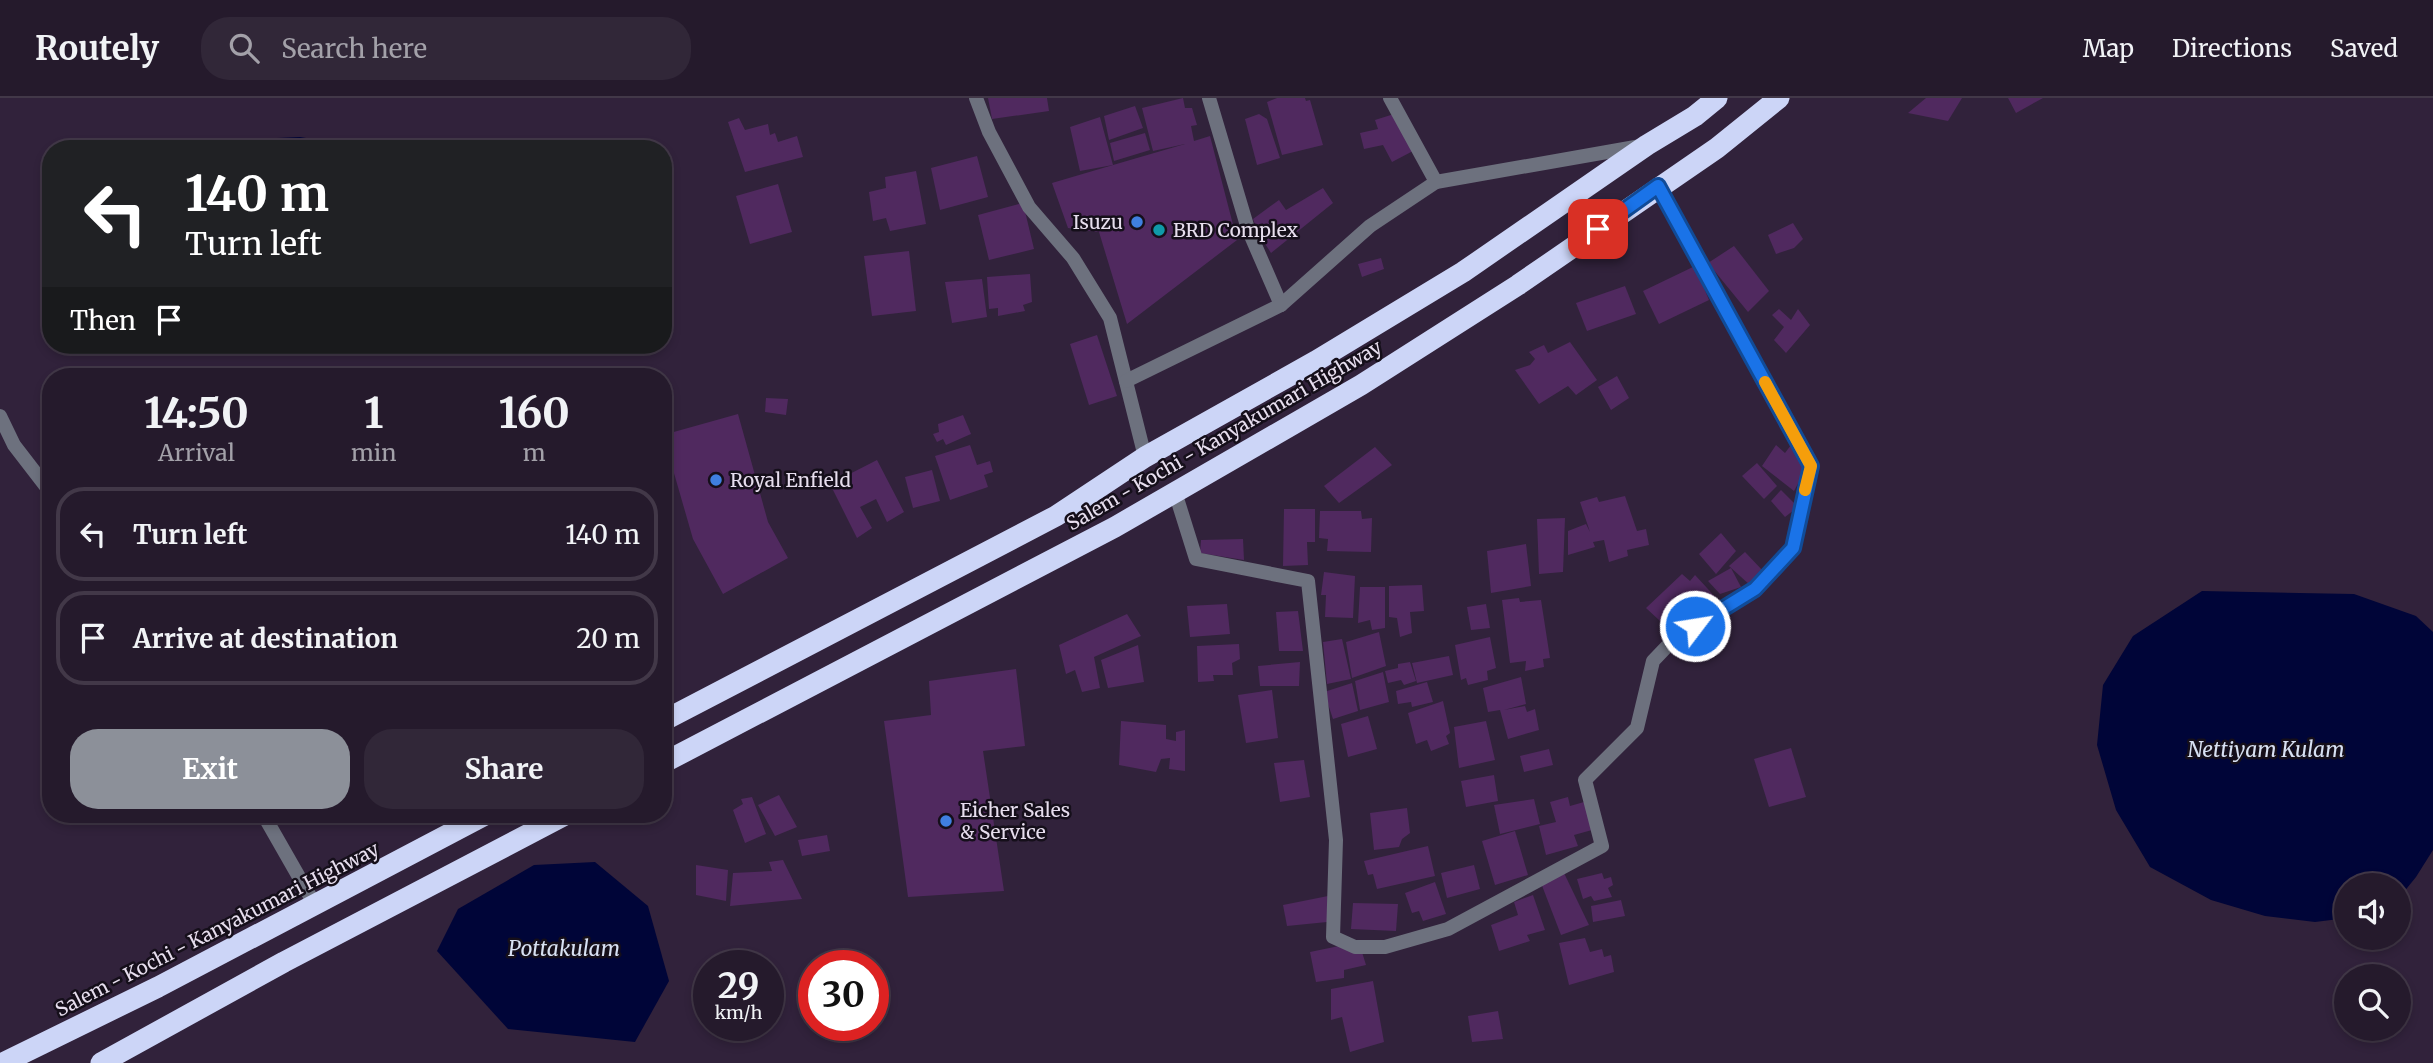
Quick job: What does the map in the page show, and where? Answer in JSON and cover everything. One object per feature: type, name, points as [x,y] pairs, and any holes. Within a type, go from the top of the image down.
[{"type":"highway","name":"Salem - Kochi - Kanyakumari Highway","points":[[672,716],[1056,516],[1145,457],[1316,361],[1463,272],[1647,145],[1695,116],[1717,98]]},
{"type":"highway","name":"Salem - Kochi - Kanyakumari Highway","points":[[672,758],[1115,527],[1383,370],[1518,285],[1658,186],[1717,148],[1779,98]]},
{"type":"highway","points":[[1695,116],[1717,148]]},
{"type":"highway","name":"Salem - Kochi - Kanyakumari Highway","points":[[3,1063],[158,987],[470,823]]},
{"type":"highway","points":[[101,1063],[284,962],[550,823]]},
{"type":"street","points":[[976,98],[989,132],[1029,207],[1073,258],[1110,318],[1145,457]]},
{"type":"street","points":[[1209,98],[1248,229],[1281,305]]},
{"type":"street","points":[[1390,98],[1436,182]]},
{"type":"street","points":[[1126,381],[1281,305],[1370,226],[1436,182],[1647,145]]},
{"type":"street","points":[[1175,492],[1196,559],[1308,581],[1336,840],[1333,937],[1354,947],[1385,947],[1448,929],[1602,846],[1585,780],[1637,728],[1653,660],[1675,638],[1755,589],[1793,548],[1811,466],[1658,186]]},
{"type":"street","points":[[0,416],[14,445],[42,481]]},
{"type":"street","points":[[268,823],[315,905]]},
{"type":"water","points":[[300,137],[318,140],[251,140]]},
{"type":"water","name":"Nettiyam Kulam","points":[[2202,591],[2354,594],[2416,616],[2433,632],[2433,850],[2411,883],[2411,873],[2334,873],[2334,920],[2315,922],[2265,916],[2211,900],[2150,867],[2116,810],[2097,745],[2103,685],[2133,636]]},
{"type":"water","name":"Pottakulam","points":[[595,862],[648,906],[669,981],[635,1042],[508,1029],[437,951],[458,909],[534,865]]},
{"type":"building","points":[[988,98],[1047,98],[1049,111],[992,119]]},
{"type":"building","name":"BRD Complex","points":[[1183,98],[1185,108],[1192,108],[1197,125],[1191,126],[1194,141],[1210,136],[1237,240],[1127,324],[1099,232],[1068,228],[1052,183],[1185,144],[1153,151],[1142,108]]},
{"type":"building","points":[[1277,98],[1310,100],[1323,145],[1282,155],[1267,102]]},
{"type":"building","points":[[1926,98],[1962,98],[1948,121],[1908,113]]},
{"type":"building","points":[[2008,98],[2043,98],[2016,113]]},
{"type":"building","points":[[1135,106],[1143,128],[1109,140],[1104,116]]},
{"type":"building","points":[[1259,114],[1267,119],[1280,158],[1257,165],[1245,119]]},
{"type":"building","points":[[1394,114],[1413,151],[1392,162],[1383,145],[1364,149],[1360,133],[1378,129],[1375,120]]},
{"type":"building","points":[[1100,117],[1113,165],[1080,171],[1070,127]]},
{"type":"building","points":[[739,118],[745,130],[768,124],[770,135],[775,133],[778,142],[797,136],[803,157],[745,172],[728,122]]},
{"type":"building","points":[[1145,133],[1150,150],[1114,161],[1110,143]]},
{"type":"building","points":[[977,156],[988,197],[940,210],[931,168]]},
{"type":"building","points":[[916,171],[926,224],[890,231],[886,218],[873,221],[869,192],[886,188],[885,177]]},
{"type":"building","points":[[778,184],[792,232],[750,244],[736,196]]},
{"type":"building","points":[[1323,188],[1333,203],[1271,253],[1258,233],[1253,219],[1279,200],[1286,210]]},
{"type":"building","points":[[1023,203],[1034,249],[989,260],[978,215]]},
{"type":"building","points":[[1793,223],[1803,239],[1794,248],[1776,254],[1768,235]]},
{"type":"building","points":[[1734,246],[1769,291],[1748,312],[1708,263]]},
{"type":"building","points":[[909,251],[916,311],[872,316],[864,256]]},
{"type":"building","points":[[1381,258],[1384,269],[1362,277],[1358,264]]},
{"type":"building","points":[[1695,266],[1709,300],[1659,324],[1643,291]]},
{"type":"building","points":[[1030,274],[1032,302],[1023,305],[1025,311],[998,316],[998,308],[989,309],[987,277]]},
{"type":"building","points":[[982,279],[987,317],[952,323],[945,282]]},
{"type":"building","points":[[1625,286],[1636,314],[1587,331],[1576,303]]},
{"type":"building","points":[[1779,309],[1791,320],[1798,309],[1810,325],[1786,353],[1774,340],[1784,327],[1772,315]]},
{"type":"building","points":[[1097,335],[1117,396],[1089,405],[1070,344]]},
{"type":"building","points":[[1570,342],[1597,380],[1576,395],[1568,386],[1539,404],[1515,370],[1530,365],[1535,359],[1529,352],[1544,345],[1548,353]]},
{"type":"building","points":[[1617,376],[1629,398],[1611,410],[1598,387]]},
{"type":"building","points":[[766,398],[788,399],[786,415],[765,412]]},
{"type":"building","name":"Royal Enfield","points":[[738,414],[768,522],[788,558],[723,594],[693,539],[672,466],[672,432]]},
{"type":"building","points":[[963,415],[971,434],[946,445],[943,439],[937,442],[933,434],[939,432],[938,424]]},
{"type":"building","points":[[970,445],[977,465],[990,461],[993,472],[984,475],[988,487],[950,500],[935,456]]},
{"type":"building","points":[[1776,445],[1785,453],[1791,445],[1806,469],[1794,491],[1762,466]]},
{"type":"building","points":[[1375,447],[1392,465],[1339,503],[1324,486]]},
{"type":"building","points":[[877,460],[904,512],[887,522],[876,499],[860,507],[872,528],[857,538],[830,484]]},
{"type":"building","points":[[1757,463],[1777,486],[1764,499],[1742,476]]},
{"type":"building","points":[[932,470],[940,501],[913,508],[905,477]]},
{"type":"building","points":[[1781,490],[1798,507],[1785,517],[1771,501]]},
{"type":"building","points":[[1625,496],[1637,531],[1646,529],[1649,545],[1627,550],[1628,556],[1609,562],[1604,540],[1593,542],[1595,547],[1568,555],[1568,531],[1586,524],[1590,532],[1580,502],[1597,497],[1599,502]]},
{"type":"building","points":[[1284,509],[1315,509],[1315,542],[1307,542],[1308,565],[1283,566]]},
{"type":"building","points":[[1320,511],[1361,511],[1362,519],[1372,518],[1371,552],[1327,551],[1328,539],[1319,538]]},
{"type":"building","points":[[1565,518],[1563,572],[1539,574],[1537,519]]},
{"type":"building","points":[[1721,533],[1736,551],[1716,574],[1699,554]]},
{"type":"building","points":[[1243,539],[1244,560],[1200,553],[1201,540]]},
{"type":"building","points":[[1526,544],[1531,586],[1491,593],[1487,551]]},
{"type":"building","points":[[1745,552],[1764,572],[1751,586],[1729,566]]},
{"type":"building","points":[[1731,568],[1741,587],[1720,594],[1708,581]]},
{"type":"building","points":[[1324,572],[1355,576],[1353,618],[1325,617],[1326,595],[1321,595]]},
{"type":"building","points":[[1682,574],[1690,581],[1695,575],[1719,601],[1672,632],[1646,608]]},
{"type":"building","points":[[1422,585],[1424,611],[1410,612],[1412,633],[1400,637],[1397,618],[1389,617],[1389,586]]},
{"type":"building","points":[[1360,587],[1385,587],[1385,628],[1372,630],[1370,620],[1358,623]]},
{"type":"building","points":[[1519,598],[1520,602],[1541,600],[1550,658],[1543,659],[1544,667],[1525,671],[1526,661],[1510,663],[1502,600]]},
{"type":"building","points":[[1227,604],[1230,634],[1190,637],[1187,606]]},
{"type":"building","points":[[1486,604],[1490,628],[1471,630],[1467,607]]},
{"type":"building","points":[[1298,611],[1303,651],[1279,651],[1276,612]]},
{"type":"building","points":[[1127,614],[1141,636],[1094,657],[1100,688],[1082,692],[1075,670],[1066,674],[1059,645]]},
{"type":"building","points":[[1379,632],[1386,666],[1352,678],[1346,642]]},
{"type":"building","points":[[1490,637],[1496,668],[1487,671],[1488,680],[1468,685],[1466,678],[1461,680],[1455,645]]},
{"type":"building","points":[[1342,639],[1351,679],[1327,684],[1323,642]]},
{"type":"building","points":[[1239,644],[1240,659],[1232,663],[1233,675],[1213,675],[1214,681],[1198,682],[1197,646]]},
{"type":"building","points":[[1138,645],[1144,682],[1108,688],[1101,660]]},
{"type":"building","points":[[1449,656],[1453,675],[1417,683],[1412,663]]},
{"type":"building","points":[[1300,662],[1299,686],[1260,686],[1258,666]]},
{"type":"building","points":[[1410,662],[1416,681],[1404,685],[1401,680],[1388,683],[1385,671],[1398,668],[1398,664]]},
{"type":"building","name":"Eicher Sales & Service","points":[[1016,669],[1025,746],[983,751],[1004,891],[908,897],[884,721],[931,715],[929,681]]},
{"type":"building","points":[[1383,672],[1389,702],[1360,710],[1355,681]]},
{"type":"building","points":[[1521,677],[1526,704],[1504,710],[1525,706],[1527,712],[1535,709],[1539,730],[1508,739],[1500,710],[1488,712],[1483,688]]},
{"type":"building","points":[[1427,682],[1433,702],[1412,707],[1411,702],[1398,704],[1396,691]]},
{"type":"building","points":[[1352,683],[1358,711],[1333,719],[1324,692]]},
{"type":"building","points":[[1272,690],[1278,738],[1246,743],[1238,695]]},
{"type":"building","points":[[1443,701],[1450,733],[1446,736],[1449,744],[1431,751],[1427,740],[1416,744],[1408,713]]},
{"type":"building","points":[[1368,716],[1377,749],[1348,757],[1341,724]]},
{"type":"building","points":[[1121,721],[1166,725],[1166,739],[1176,741],[1176,732],[1185,730],[1185,771],[1169,769],[1170,758],[1161,759],[1156,772],[1119,765]]},
{"type":"building","points":[[1486,721],[1495,760],[1459,768],[1454,727]]},
{"type":"building","points":[[1791,748],[1806,797],[1769,807],[1754,759]]},
{"type":"building","points":[[1549,749],[1553,765],[1524,772],[1520,756]]},
{"type":"building","points":[[1304,760],[1310,797],[1280,802],[1274,763]]},
{"type":"building","points":[[1494,775],[1498,801],[1466,807],[1461,781]]},
{"type":"building","points":[[779,795],[797,827],[775,836],[758,805]]},
{"type":"building","points":[[752,797],[766,834],[745,843],[733,810],[743,804],[741,799]]},
{"type":"building","points":[[1568,797],[1570,806],[1584,802],[1592,830],[1574,835],[1578,846],[1546,855],[1539,826],[1556,822],[1550,802]]},
{"type":"building","points":[[1534,799],[1540,824],[1500,834],[1494,805]]},
{"type":"building","points":[[1407,808],[1410,833],[1402,839],[1399,847],[1374,850],[1370,813]]},
{"type":"building","points":[[1515,831],[1528,875],[1495,885],[1482,841]]},
{"type":"building","points":[[827,835],[830,851],[802,856],[798,840]]},
{"type":"building","points":[[1428,846],[1435,876],[1377,889],[1373,874],[1368,875],[1364,861]]},
{"type":"building","points":[[783,860],[802,899],[730,906],[733,873],[772,871],[769,862]]},
{"type":"building","points":[[696,865],[728,870],[726,901],[696,895]]},
{"type":"building","points":[[1474,865],[1480,889],[1447,898],[1441,873]]},
{"type":"building","points":[[1564,873],[1589,925],[1561,935],[1541,883]]},
{"type":"building","points":[[1602,873],[1604,879],[1611,877],[1613,885],[1608,888],[1612,897],[1594,901],[1591,896],[1583,899],[1577,879]]},
{"type":"building","points":[[1435,882],[1446,914],[1423,921],[1419,911],[1412,913],[1405,893]]},
{"type":"building","points":[[1533,895],[1545,930],[1527,935],[1530,941],[1499,951],[1491,925],[1518,915],[1514,902]]},
{"type":"building","points":[[1328,896],[1327,922],[1287,926],[1283,905]]},
{"type":"building","points":[[1621,900],[1625,916],[1593,922],[1591,906]]},
{"type":"building","points":[[1353,903],[1398,904],[1396,931],[1351,929]]},
{"type":"building","points":[[1585,938],[1590,952],[1602,949],[1604,957],[1611,955],[1614,972],[1569,985],[1559,943]]},
{"type":"building","points":[[1339,946],[1362,952],[1366,965],[1344,970],[1344,978],[1316,982],[1310,952]]},
{"type":"building","points":[[1373,981],[1384,1042],[1350,1052],[1342,1017],[1331,1020],[1331,989]]},
{"type":"building","points":[[1498,1011],[1503,1039],[1472,1042],[1468,1016]]},
{"type":"slow traffic","points":[[1765,382],[1811,466],[1805,490]]},
{"type":"place","name":"Isuzu","points":[[1137,222]]},
{"type":"place","name":"BRD Complex","points":[[1159,230]]},
{"type":"place","name":"Royal Enfield","points":[[716,480]]},
{"type":"place","name":"Eicher Sales & Service","points":[[946,821]]},
{"type":"route","points":[[1598,229],[1658,186],[1811,466],[1793,548],[1755,589],[1695,626]]}]
